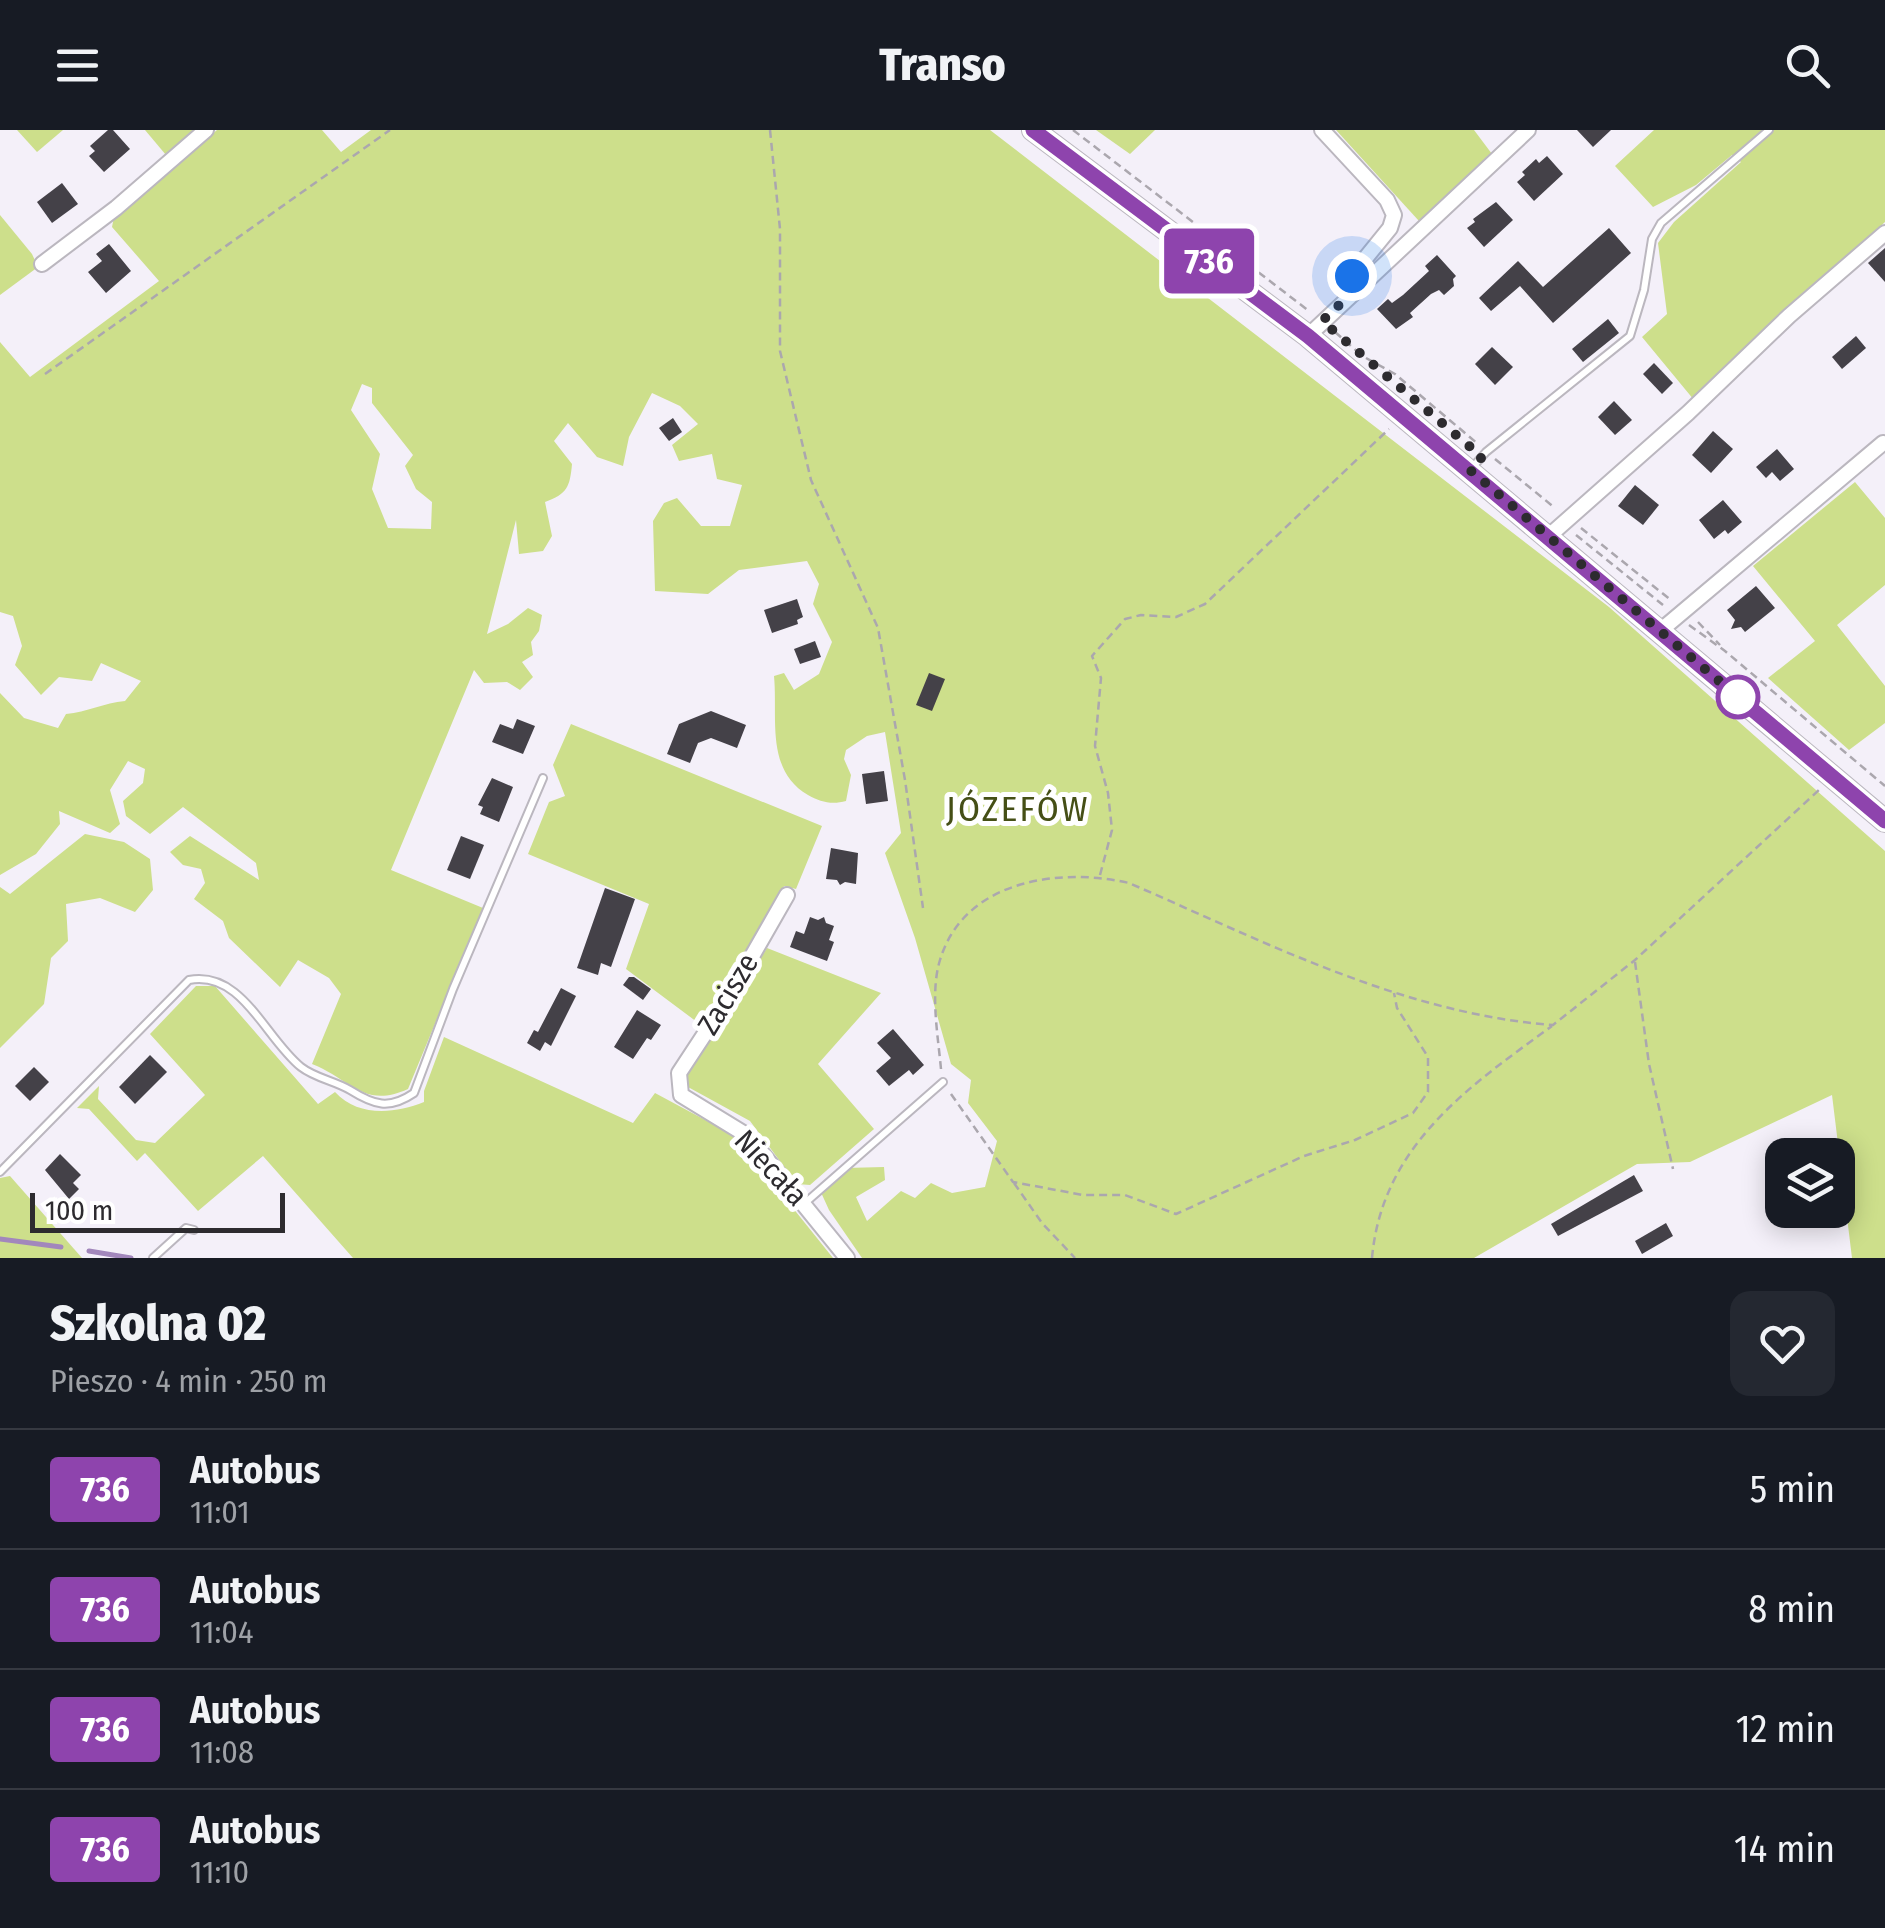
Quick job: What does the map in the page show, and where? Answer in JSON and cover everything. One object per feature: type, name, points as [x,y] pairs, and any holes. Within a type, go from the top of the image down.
[{"type":"main road","points":[[1032,130],[1315,329],[1470,470],[1560,526],[1660,631],[1885,821]]},
{"type":"street","points":[[42,264],[116,208],[206,130]]},
{"type":"street","points":[[1322,130],[1387,200],[1394,214],[1390,228],[1352,276],[1353,292]]},
{"type":"street","points":[[1315,329],[1528,130]]},
{"type":"street","points":[[1560,526],[1688,413],[1789,316],[1885,234]]},
{"type":"street","points":[[1660,631],[1883,443]]},
{"type":"street","name":"Zacisze","points":[[681,1095],[679,1074],[787,895]]},
{"type":"street","name":"Niecała","points":[[681,1095],[748,1136],[848,1258]]},
{"type":"lane","points":[[1470,470],[1486,452],[1630,336],[1644,290],[1652,239],[1661,223],[1769,130]]},
{"type":"lane","points":[[0,1172],[188,980],[202,977],[224,983],[298,1065],[349,1089],[366,1102],[386,1106],[414,1093],[452,990],[544,778]]},
{"type":"lane","points":[[805,1203],[943,1082]]},
{"type":"lane","points":[[153,1258],[186,1228],[194,1230]]},
{"type":"path","points":[[45,374],[390,130]]},
{"type":"path","points":[[770,130],[780,229],[780,351],[811,480],[878,628],[905,780],[922,908]]},
{"type":"path","points":[[1073,130],[1315,329],[1396,374],[1486,452],[1560,526],[1681,613],[1885,786]]},
{"type":"path","points":[[1364,357],[1394,382]]},
{"type":"path","points":[[1100,876],[1112,830],[1108,794],[1095,746],[1102,678],[1092,656],[1125,618],[1176,617],[1204,604],[1394,424]]},
{"type":"path","points":[[1560,526],[1681,613],[1725,651]]},
{"type":"path","points":[[1372,1258],[1375,1224],[1395,1174],[1438,1117],[1479,1079],[1635,960],[1832,778]]},
{"type":"path","points":[[1075,1258],[1042,1223],[943,1082],[937,992],[940,960],[965,913],[1001,890],[1064,875],[1100,876],[1130,883],[1306,960],[1394,993],[1513,1022],[1553,1025]]},
{"type":"path","points":[[1635,960],[1649,1064],[1673,1169]]},
{"type":"path","points":[[1013,1182],[1083,1194],[1125,1196],[1176,1214],[1412,1113],[1428,1092],[1428,1057],[1397,1008],[1394,993]]},
{"type":"green space","points":[[17,130],[63,130],[37,152]]},
{"type":"green space","points":[[145,130],[194,130],[166,155]]},
{"type":"green space","points":[[217,130],[322,130],[341,152],[371,130],[990,130],[1609,607],[1885,851],[1885,1258],[1852,1258],[1848,1228],[1855,1228],[1855,1138],[1837,1138],[1832,1095],[1690,1162],[1637,1164],[1474,1258],[862,1258],[819,1188],[845,1168],[884,1167],[885,1180],[856,1197],[867,1221],[901,1191],[915,1198],[931,1183],[952,1193],[985,1187],[997,1141],[968,1103],[971,1080],[951,1064],[915,938],[885,853],[901,833],[885,732],[867,736],[846,750],[844,759],[851,775],[846,801],[826,802],[808,795],[794,784],[779,757],[774,676],[784,673],[794,690],[819,674],[832,642],[813,604],[819,584],[807,561],[739,570],[708,594],[655,591],[653,521],[664,503],[677,498],[701,526],[730,526],[742,485],[717,479],[712,454],[679,461],[672,445],[698,424],[680,406],[652,393],[629,437],[623,466],[597,457],[568,423],[554,441],[572,464],[566,489],[545,502],[552,536],[543,551],[519,554],[516,520],[487,634],[528,608],[542,615],[539,631],[531,642],[533,655],[522,662],[533,677],[520,690],[507,682],[484,683],[474,670],[391,870],[483,908],[408,1089],[380,1096],[369,1094],[312,1064],[341,994],[329,978],[298,960],[280,987],[229,938],[223,921],[194,899],[205,883],[201,869],[183,865],[170,852],[190,836],[259,880],[256,863],[183,807],[150,834],[126,816],[123,801],[143,783],[145,769],[128,761],[110,790],[120,824],[110,833],[59,811],[60,824],[36,854],[0,875],[0,693],[24,718],[58,728],[66,714],[125,701],[141,681],[101,663],[92,681],[59,677],[41,695],[15,665],[22,646],[13,616],[0,612],[0,342],[30,377],[159,281],[112,227],[114,217]],"holes":[[[362,384],[372,388],[372,403],[413,455],[405,466],[416,489],[432,502],[431,529],[388,528],[372,489],[380,454],[351,410]]]},
{"type":"green space","points":[[1096,130],[1155,130],[1130,154]]},
{"type":"green space","points":[[1336,130],[1474,130],[1492,154],[1419,221]]},
{"type":"green space","points":[[1654,130],[1885,130],[1885,222],[1694,400],[1642,337],[1667,314],[1658,243],[1674,222],[1741,162],[1732,155],[1696,185],[1653,207],[1615,166]]},
{"type":"green space","points":[[0,215],[38,267],[0,295]]},
{"type":"green space","points":[[1855,482],[1885,518],[1885,585],[1837,625],[1885,686],[1885,723],[1849,750],[1768,678],[1815,641],[1753,566]]},
{"type":"green space","points":[[571,724],[822,826],[796,889],[784,886],[779,901],[701,1025],[626,969],[649,904],[528,854],[549,802],[565,796],[553,765]]},
{"type":"green space","points":[[85,834],[124,842],[150,859],[153,890],[135,912],[100,898],[66,904],[68,941],[51,958],[44,1004],[0,1048],[0,887],[10,894]]},
{"type":"green space","points":[[767,948],[881,993],[818,1064],[874,1129],[810,1185],[797,1184],[750,1121],[688,1087],[685,1075]]},
{"type":"green space","points":[[196,986],[215,986],[318,1104],[335,1092],[354,1106],[377,1111],[424,1102],[424,1091],[444,1037],[633,1123],[655,1093],[735,1136],[833,1258],[353,1258],[263,1156],[198,1211],[145,1153],[137,1161],[89,1109],[77,1108],[99,1086],[98,1099],[136,1140],[155,1143],[205,1095],[150,1034]]},
{"type":"green space","points":[[10,1176],[82,1258],[0,1258],[0,1178]]},
{"type":"building","points":[[113,130],[130,149],[104,172],[89,156],[95,151],[90,146]]},
{"type":"building","points":[[1577,130],[1611,130],[1593,147]]},
{"type":"building","points":[[1547,156],[1563,174],[1534,201],[1517,182],[1536,159],[1539,163]]},
{"type":"building","points":[[62,183],[78,204],[52,223],[37,202]]},
{"type":"building","points":[[1496,202],[1513,220],[1484,247],[1467,228]]},
{"type":"building","points":[[1609,228],[1631,253],[1553,323],[1520,286],[1491,311],[1479,298],[1518,261],[1543,287]]},
{"type":"building","points":[[109,244],[131,271],[106,293],[88,272],[102,261],[96,254]]},
{"type":"building","points":[[1885,248],[1885,282],[1868,263]]},
{"type":"building","points":[[1437,255],[1456,276],[1454,286],[1444,295],[1439,290],[1431,294],[1410,313],[1413,317],[1396,329],[1377,309],[1388,299],[1392,303],[1403,295],[1429,271],[1425,266]]},
{"type":"building","points":[[1608,319],[1619,333],[1583,362],[1572,349]]},
{"type":"building","points":[[1856,336],[1866,348],[1842,369],[1832,357]]},
{"type":"building","points":[[1492,347],[1513,367],[1495,385],[1475,364]]},
{"type":"building","points":[[1654,363],[1673,383],[1662,394],[1643,374]]},
{"type":"building","points":[[1614,401],[1632,420],[1615,435],[1598,417]]},
{"type":"building","points":[[673,418],[682,432],[669,441],[659,428]]},
{"type":"building","points":[[1713,431],[1733,449],[1711,473],[1692,455]]},
{"type":"building","points":[[1777,449],[1794,469],[1780,481],[1772,472],[1766,478],[1756,467]]},
{"type":"building","points":[[1635,485],[1659,505],[1643,525],[1618,506]]},
{"type":"building","points":[[1723,500],[1742,522],[1714,539],[1699,520]]},
{"type":"building","points":[[1756,586],[1775,608],[1745,632],[1741,627],[1731,629],[1735,620],[1727,610]]},
{"type":"building","points":[[797,599],[803,617],[797,620],[798,624],[772,633],[764,610]]},
{"type":"building","points":[[815,641],[821,657],[800,664],[794,649]]},
{"type":"building","points":[[929,673],[945,679],[932,711],[916,705]]},
{"type":"building","points":[[711,711],[746,725],[737,748],[711,738],[698,743],[690,763],[667,754],[679,724]]},
{"type":"building","points":[[517,719],[535,726],[523,754],[492,742],[500,724],[513,729]]},
{"type":"building","points":[[884,771],[888,801],[866,804],[862,774]]},
{"type":"building","points":[[492,778],[513,787],[499,822],[480,814],[483,807],[478,805]]},
{"type":"building","points":[[461,836],[484,845],[470,879],[447,870]]},
{"type":"building","points":[[831,848],[858,853],[856,884],[840,885],[837,880],[826,879]]},
{"type":"building","points":[[605,888],[635,899],[611,967],[601,963],[598,975],[577,968]]},
{"type":"building","points":[[810,917],[824,917],[826,923],[834,926],[829,940],[834,942],[827,961],[790,947],[796,931],[804,934]]},
{"type":"building","points":[[629,977],[651,989],[643,1000],[623,985]]},
{"type":"building","points":[[561,988],[576,996],[551,1046],[545,1042],[540,1051],[527,1043],[534,1030],[538,1032]]},
{"type":"building","points":[[637,1010],[661,1025],[633,1059],[614,1047]]},
{"type":"building","points":[[893,1029],[924,1065],[913,1075],[909,1070],[889,1086],[876,1071],[891,1058],[877,1043]]},
{"type":"building","points":[[150,1055],[167,1072],[135,1104],[119,1087]]},
{"type":"building","points":[[34,1067],[49,1082],[30,1101],[15,1086]]},
{"type":"building","points":[[60,1154],[81,1175],[73,1183],[79,1189],[69,1199],[45,1170]]},
{"type":"building","points":[[1634,1175],[1643,1191],[1558,1236],[1551,1224]]},
{"type":"building","points":[[1666,1223],[1673,1236],[1642,1254],[1635,1241]]},
{"type":"waterway","points":[[0,1239],[61,1247]]},
{"type":"waterway","points":[[89,1251],[131,1258]]},
{"type":"bus line","name":"736","points":[[1033,130],[1308,336],[1885,821]]},
{"type":"district","name":"JÓZEFÓW","points":[[1018,809]]},
{"type":"route","points":[[1352,276],[1353,292],[1322,321],[1482,457],[1470,470],[1738,697]]}]
